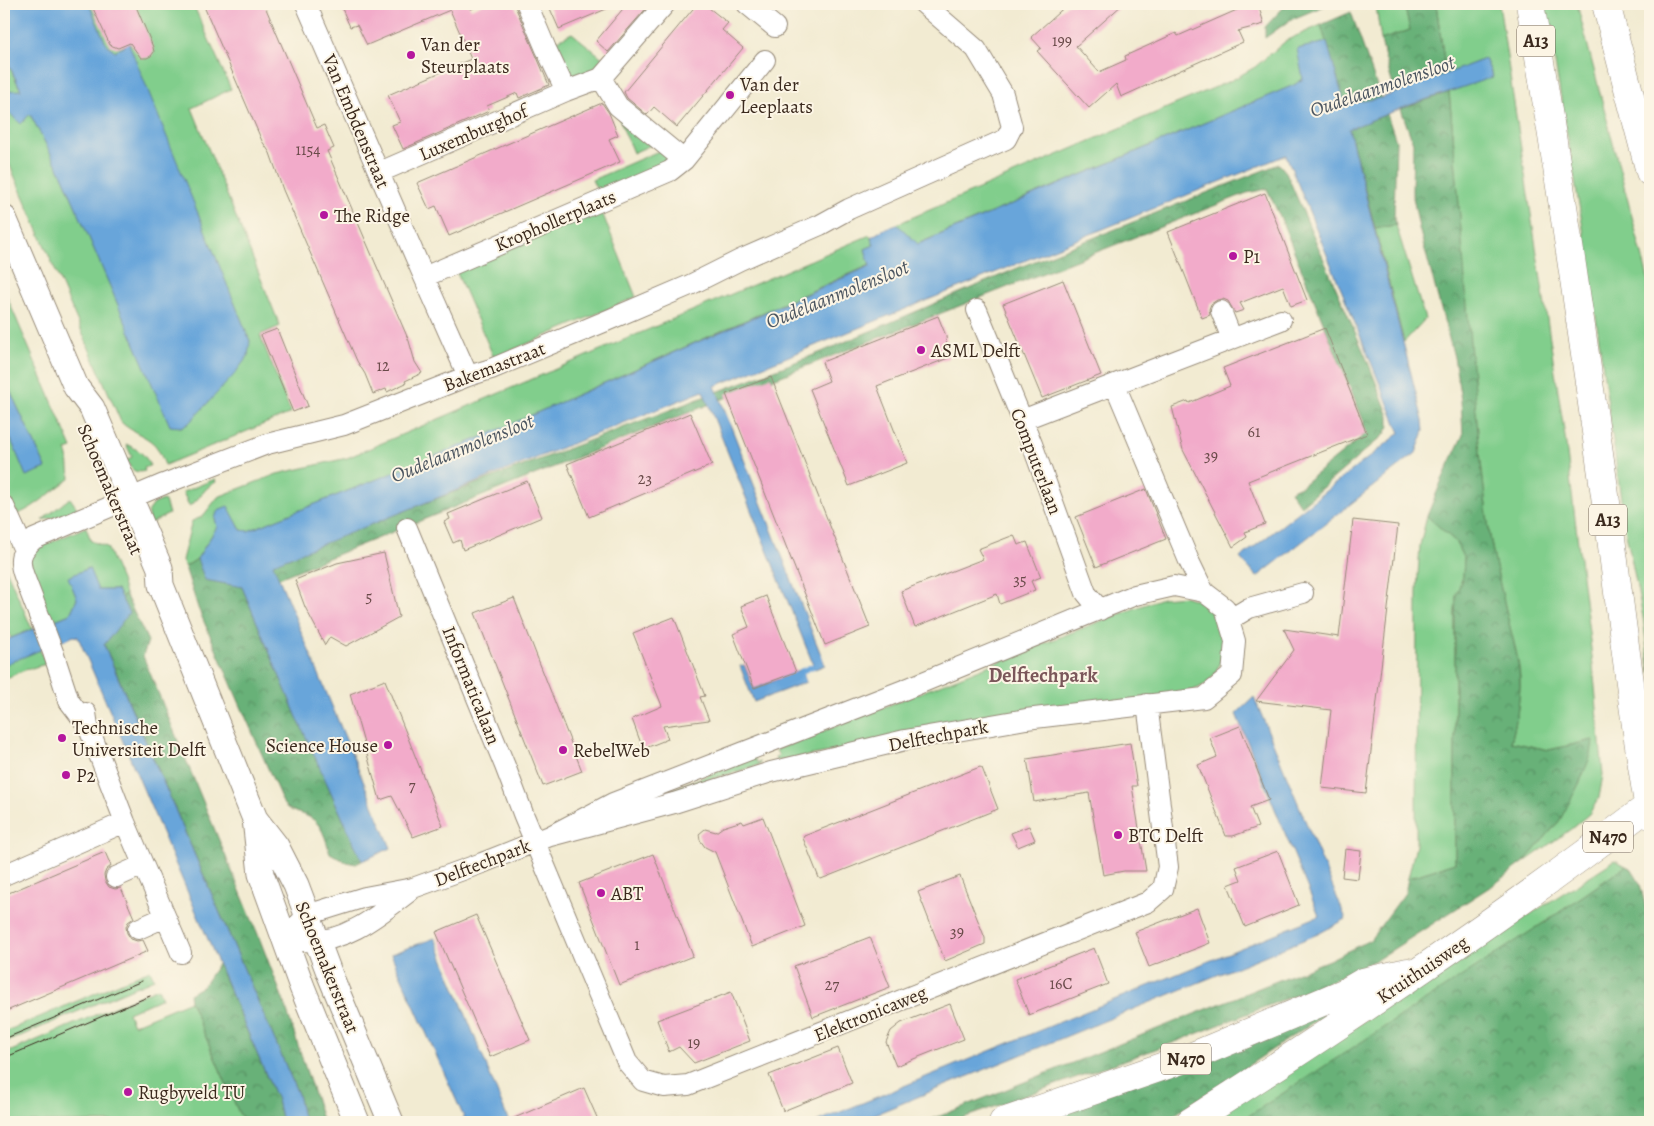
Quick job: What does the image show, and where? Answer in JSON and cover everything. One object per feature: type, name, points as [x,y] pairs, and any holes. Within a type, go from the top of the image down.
[{"type":"highway","name":"A13","points":[[1530,4],[1579,319],[1635,720],[1650,809]]},
{"type":"highway","points":[[1606,4],[1650,172]]},
{"type":"highway","name":"Kruithuisweg","points":[[1190,1122],[1293,1056],[1422,969],[1650,809]]},
{"type":"highway","name":"N470","points":[[1002,1122],[1193,1056],[1346,992],[1363,982],[1422,969]]},
{"type":"main road","name":"Schoemakerstraat","points":[[4,218],[76,386],[78,414],[124,502],[147,574],[161,585],[254,819],[261,874],[302,987],[358,1122]]},
{"type":"main road","name":"Schoemakerstraat","points":[[254,819],[276,846],[296,885],[391,1122]]},
{"type":"street","name":"Van Embdenstraat","points":[[306,4],[468,376]]},
{"type":"street","points":[[527,4],[566,91]]},
{"type":"street","name":"Luxemburghof","points":[[380,172],[566,91],[601,78],[665,4]]},
{"type":"street","points":[[747,4],[775,27]]},
{"type":"street","name":"Bakemastraat","points":[[24,550],[34,540],[267,444],[344,425],[468,376],[491,369],[553,343],[690,285],[740,260],[820,225],[849,209],[1006,138],[1012,127],[1003,94],[976,49],[924,4]]},
{"type":"street","points":[[601,78],[618,106],[684,160],[765,60]]},
{"type":"street","name":"Krophollerplaats","points":[[424,276],[670,171],[684,160]]},
{"type":"street","name":"Computerlaan","points":[[977,310],[1022,420],[1086,592],[1100,610]]},
{"type":"street","points":[[1216,313],[1227,341]]},
{"type":"street","points":[[1022,420],[1281,320]]},
{"type":"street","name":"Delftechpark","points":[[1116,385],[1204,592]]},
{"type":"street","points":[[4,506],[24,550],[20,565],[53,652],[69,701],[88,726],[125,822],[180,953]]},
{"type":"street","name":"Informaticalaan","points":[[407,528],[542,839]]},
{"type":"street","name":"Delftechpark","points":[[307,915],[365,897],[413,888],[542,839],[674,803],[771,772],[905,740],[1026,719],[1204,698],[1232,675],[1235,641],[1229,620],[1225,608],[1204,592],[1174,586],[1135,595],[906,689],[614,803],[542,839]]},
{"type":"street","points":[[1229,620],[1248,608],[1303,593]]},
{"type":"street","name":"Elektronicaweg","points":[[542,839],[627,1062],[643,1081],[664,1087],[688,1085],[1148,902],[1163,889],[1168,867],[1147,704]]},
{"type":"street","points":[[4,875],[125,822]]},
{"type":"street","points":[[116,877],[143,865]]},
{"type":"street","name":"Delftechpark","points":[[285,939],[318,942],[356,929],[370,921],[413,888]]},
{"type":"street","points":[[285,939],[307,915]]},
{"type":"street","points":[[138,929],[165,917]]},
{"type":"green space","points":[[89,4],[193,4],[231,89],[192,108],[280,326],[260,335],[291,413],[165,465],[154,444],[121,422],[4,152],[4,108],[30,114],[63,177],[170,425],[181,427],[188,424],[250,341],[127,42],[124,47],[115,51],[106,44]]},
{"type":"green space","points":[[1294,4],[1329,4],[1290,20],[1265,38],[1265,27],[1285,6]]},
{"type":"green space","points":[[1382,4],[1404,4],[1410,30],[1381,40],[1376,6]]},
{"type":"green space","points":[[1404,4],[1436,4],[1446,74],[1395,93],[1381,40],[1410,30]]},
{"type":"green space","points":[[1436,4],[1499,4],[1565,437],[1593,665],[1603,775],[1599,798],[1589,814],[1523,863],[1560,820],[1593,740],[1549,750],[1511,742],[1519,700],[1519,669],[1496,567],[1487,515],[1475,409],[1449,92],[1493,76],[1485,59],[1446,74]]},
{"type":"green space","points":[[1545,4],[1577,4],[1650,286],[1650,673],[1643,617],[1625,528],[1587,252]]},
{"type":"green space","points":[[1351,12],[1381,98],[1351,103],[1343,98],[1321,25]]},
{"type":"green space","points":[[1321,25],[1327,42],[1298,49],[1303,79],[1294,85],[917,244],[897,224],[1232,80],[1255,67],[1287,40]]},
{"type":"green space","points":[[572,33],[605,60],[596,71],[573,81],[556,41]]},
{"type":"green space","points":[[4,55],[21,91],[6,91],[4,108]]},
{"type":"green space","points":[[1449,92],[1487,515],[1493,554],[1520,677],[1518,707],[1511,742],[1549,750],[1593,740],[1591,755],[1579,784],[1560,820],[1523,863],[1496,883],[1378,959],[1336,979],[1178,1041],[952,1122],[925,1122],[1329,960],[1370,940],[1405,893],[1408,878],[1455,863],[1455,614],[1456,595],[1463,577],[1464,559],[1455,541],[1427,516],[1463,435],[1461,400],[1454,357],[1419,228],[1412,192],[1413,143],[1401,109]]},
{"type":"green space","points":[[1387,114],[1396,141],[1394,218],[1396,225],[1375,228],[1349,129]]},
{"type":"green space","points":[[618,116],[653,144],[633,153]]},
{"type":"green space","points":[[661,150],[674,161],[599,194],[592,180]]},
{"type":"green space","points":[[1279,164],[1286,172],[1368,362],[1389,416],[1389,426],[1385,434],[1301,506],[1290,491],[1301,486],[1362,437],[1364,422],[1267,189],[1247,193],[715,402],[269,582],[268,563],[819,353],[1020,267]]},
{"type":"green space","points":[[601,210],[636,297],[494,358],[456,271]]},
{"type":"green space","points":[[1396,225],[1425,319],[1404,342],[1375,228]]},
{"type":"green space","points":[[870,235],[874,245],[865,249],[870,265],[482,437],[248,531],[241,530],[228,507],[218,510],[215,518],[217,527],[197,559],[185,567],[182,560],[192,521],[202,517],[218,497],[277,474],[347,458]]},
{"type":"green space","points":[[4,290],[72,448],[66,450],[70,479],[32,507],[18,514],[4,485],[4,423],[26,475],[46,468],[4,378]]},
{"type":"green space","points":[[126,444],[138,450],[146,458],[150,466],[144,468],[145,471],[135,471],[130,466],[126,460],[132,457]]},
{"type":"green space","points":[[215,479],[216,482],[208,487],[189,506],[183,492]]},
{"type":"green space","points":[[70,498],[77,508],[57,517],[42,520]]},
{"type":"green space","points":[[163,500],[169,514],[149,524],[148,512],[154,504]]},
{"type":"green space","points":[[1427,516],[1455,541],[1464,559],[1463,577],[1456,595],[1455,614],[1455,863],[1408,878],[1416,845],[1417,590],[1420,545]]},
{"type":"green space","points":[[86,527],[91,541],[107,547],[125,594],[121,598],[117,590],[98,590],[88,568],[69,577],[77,599],[70,614],[50,622],[35,586],[30,559],[36,549]]},
{"type":"green space","points":[[197,559],[206,580],[242,587],[296,715],[362,861],[356,864],[346,862],[330,853],[323,832],[317,823],[284,805],[198,608],[185,567]]},
{"type":"green space","points":[[4,564],[32,629],[11,638],[4,620]]},
{"type":"green space","points":[[125,594],[148,641],[143,656],[284,1002],[323,1122],[304,1122],[298,1094],[104,644],[128,613],[121,598]]},
{"type":"green space","points":[[1184,596],[1210,607],[1221,624],[1224,644],[1219,665],[1214,674],[1206,683],[1191,691],[777,761],[775,758],[779,756],[776,750],[1088,626],[1162,598]]},
{"type":"green space","points":[[40,650],[46,664],[4,679],[4,665]]},
{"type":"green space","points":[[754,757],[757,763],[760,762],[759,765],[688,786],[611,813]]},
{"type":"green space","points":[[1615,860],[1626,866],[1551,918],[1282,1096],[1239,1122],[1206,1122]]},
{"type":"green space","points":[[1626,866],[1632,869],[1640,884],[1650,926],[1650,1122],[1239,1122],[1551,918]]},
{"type":"green space","points":[[218,964],[277,1100],[282,1122],[245,1122],[239,1113],[190,1001],[189,994],[203,986]]},
{"type":"green space","points":[[150,970],[154,979],[4,1043],[4,1032]]},
{"type":"green space","points":[[158,988],[162,998],[128,1013],[133,1025],[190,1001],[239,1113],[245,1122],[4,1122],[4,1054]]},
{"type":"green space","points":[[1336,1007],[1164,1122],[1029,1122]]},
{"type":"water","points":[[4,4],[89,4],[106,44],[115,51],[124,47],[128,41],[250,341],[248,356],[233,376],[188,424],[181,427],[170,426],[63,177],[30,114],[21,124],[4,108],[6,91],[21,90],[4,55]]},
{"type":"water","name":"Oudelaanmolensloot","points":[[1327,42],[1343,98],[1351,103],[1381,98],[1485,59],[1493,77],[1410,105],[1349,129],[1423,421],[1424,431],[1416,453],[1257,577],[1240,558],[1400,433],[1286,155],[715,386],[825,665],[815,669],[703,391],[273,564],[391,848],[362,861],[296,715],[242,587],[205,580],[197,559],[217,527],[215,518],[218,510],[228,506],[241,530],[248,531],[482,437],[870,266],[865,249],[874,245],[871,237],[886,228],[897,224],[918,244],[1294,85],[1303,79],[1297,49]]},
{"type":"water","points":[[4,378],[46,468],[26,476],[4,423]]},
{"type":"water","points":[[89,568],[98,590],[117,590],[129,613],[104,645],[298,1094],[304,1122],[282,1122],[277,1100],[78,637],[74,636],[4,665],[4,641],[70,614],[77,599],[68,577]]},
{"type":"water","points":[[744,665],[754,689],[801,669],[806,682],[754,702],[740,666]]},
{"type":"water","points":[[1254,697],[1346,919],[1318,934],[856,1122],[816,1122],[1319,916],[1236,714]]},
{"type":"water","points":[[435,938],[509,1122],[466,1122],[391,954]]},
{"type":"building","points":[[91,4],[135,4],[153,47],[154,52],[151,56],[141,58],[130,43],[118,48],[110,45]]},
{"type":"building","name":"The Ridge","points":[[203,4],[264,4],[317,128],[324,125],[334,148],[327,151],[409,341],[415,362],[422,373],[405,381],[406,383],[387,392],[386,389],[373,394],[283,190],[270,153],[262,141]]},
{"type":"building","points":[[340,4],[468,4],[471,9],[483,4],[514,4],[549,85],[519,98],[517,93],[487,106],[489,111],[403,149],[392,125],[400,122],[388,95],[471,59],[460,33],[450,10],[367,45],[357,25],[350,27]]},
{"type":"building","points":[[548,4],[618,4],[559,29]]},
{"type":"building","points":[[627,4],[650,4],[608,52],[596,41]]},
{"type":"building","points":[[697,4],[704,4],[728,23],[722,30],[743,48],[677,127],[654,107],[647,115],[627,98],[624,92]]},
{"type":"building","points":[[1068,4],[1123,4],[1076,46],[1099,72],[1126,60],[1125,56],[1176,33],[1178,36],[1239,9],[1237,4],[1258,4],[1264,24],[1238,31],[1243,42],[1121,97],[1116,84],[1089,108],[1037,51],[1041,48],[1031,37]]},
{"type":"building","points":[[602,103],[609,113],[618,135],[609,139],[620,162],[449,236],[436,206],[429,209],[417,183]]},
{"type":"building","name":"P1","points":[[1265,193],[1307,300],[1291,306],[1283,286],[1240,303],[1244,310],[1235,313],[1228,301],[1223,299],[1217,300],[1211,304],[1209,309],[1210,315],[1202,318],[1168,232]]},
{"type":"building","points":[[1063,280],[1101,375],[1042,398],[1003,304]]},
{"type":"building","points":[[938,316],[946,336],[948,358],[877,386],[907,463],[849,486],[810,389],[829,381],[822,362]]},
{"type":"building","points":[[1325,328],[1367,434],[1248,481],[1265,524],[1245,532],[1247,537],[1233,547],[1183,450],[1172,407],[1188,401],[1189,403],[1230,386],[1223,368]]},
{"type":"building","points":[[277,329],[308,406],[293,412],[261,335]]},
{"type":"building","points":[[771,377],[870,627],[825,645],[726,394]]},
{"type":"building","points":[[690,413],[712,465],[589,517],[567,464]]},
{"type":"building","points":[[527,481],[542,517],[463,550],[460,540],[453,543],[444,522],[450,519],[448,514]]},
{"type":"building","points":[[1146,489],[1166,539],[1096,567],[1076,517]]},
{"type":"building","points":[[1353,520],[1398,525],[1366,793],[1322,788],[1331,710],[1256,701],[1294,650],[1284,629],[1339,637]]},
{"type":"building","points":[[1014,535],[1018,545],[1027,542],[1041,577],[1031,581],[1035,590],[1000,604],[997,594],[915,627],[901,591],[983,559],[978,549]]},
{"type":"building","points":[[384,553],[399,617],[346,646],[330,637],[325,645],[305,607],[295,580],[337,563]]},
{"type":"building","points":[[766,596],[796,672],[754,688],[733,634],[749,627],[741,606]]},
{"type":"building","points":[[514,598],[582,771],[543,786],[475,613]]},
{"type":"building","points":[[674,617],[705,696],[700,697],[709,720],[663,726],[668,739],[643,749],[632,719],[662,706],[633,633]]},
{"type":"building","name":"Science House","points":[[385,680],[443,826],[413,837],[392,796],[380,800],[350,694]]},
{"type":"building","points":[[1240,726],[1269,800],[1250,807],[1258,827],[1233,836],[1226,836],[1198,765],[1217,757],[1210,738]]},
{"type":"building","name":"BTC Delft","points":[[1130,743],[1137,786],[1132,786],[1146,871],[1124,871],[1103,875],[1089,793],[1034,802],[1027,759]]},
{"type":"building","points":[[980,767],[998,809],[821,879],[819,878],[803,838],[804,836]]},
{"type":"building","points":[[763,817],[805,926],[752,947],[715,852],[705,847],[700,840],[699,834],[705,829],[716,832],[723,827],[742,821],[744,824]]},
{"type":"building","points":[[1029,826],[1035,840],[1018,847],[1011,833]]},
{"type":"building","points":[[1345,849],[1361,851],[1358,879],[1342,877]]},
{"type":"building","points":[[1278,851],[1299,905],[1245,927],[1228,885],[1241,880],[1236,867]]},
{"type":"building","points":[[105,852],[111,866],[104,875],[105,881],[109,887],[121,888],[134,918],[128,922],[126,927],[127,933],[131,939],[143,940],[148,951],[4,1012],[4,895]]},
{"type":"building","points":[[653,854],[693,956],[619,985],[579,883]]},
{"type":"building","points":[[960,876],[985,938],[985,944],[945,961],[918,892]]},
{"type":"building","points":[[1197,908],[1210,943],[1149,967],[1135,932]]},
{"type":"building","points":[[476,915],[530,1040],[490,1057],[436,932]]},
{"type":"building","points":[[870,937],[890,987],[813,1017],[794,966]]},
{"type":"building","points":[[1094,948],[1108,984],[1029,1015],[1015,979]]},
{"type":"building","points":[[731,992],[750,1041],[694,1063],[679,1047],[669,1052],[657,1020]]},
{"type":"building","points":[[950,1004],[964,1039],[896,1066],[886,1042],[891,1031],[901,1023]]},
{"type":"building","points":[[838,1048],[852,1083],[783,1111],[769,1075]]},
{"type":"building","points":[[584,1088],[599,1122],[505,1122]]},
{"type":"waterway","points":[[801,676],[800,672],[818,664]]},
{"type":"tram line","points":[[4,1039],[142,981]]},
{"type":"tram line","points":[[4,1058],[150,996]]},
{"type":"place","name":"Van der Steurplaats","points":[[411,55]]},
{"type":"place","name":"Van der Leeplaats","points":[[730,95]]},
{"type":"place","name":"The Ridge","points":[[324,215]]},
{"type":"place","name":"P1","points":[[1233,256]]},
{"type":"place","name":"ASML Delft","points":[[921,350]]},
{"type":"place","name":"Technische Universiteit Delft","points":[[62,738]]},
{"type":"place","name":"Science House","points":[[388,745]]},
{"type":"place","name":"RebelWeb","points":[[563,750]]},
{"type":"place","name":"P2","points":[[66,775]]},
{"type":"place","name":"BTC Delft","points":[[1118,835]]},
{"type":"place","name":"ABT","points":[[601,893]]},
{"type":"place","name":"Rugbyveld TU","points":[[128,1092]]},
{"type":"district","name":"Delftechpark","points":[[1043,675]]}]
